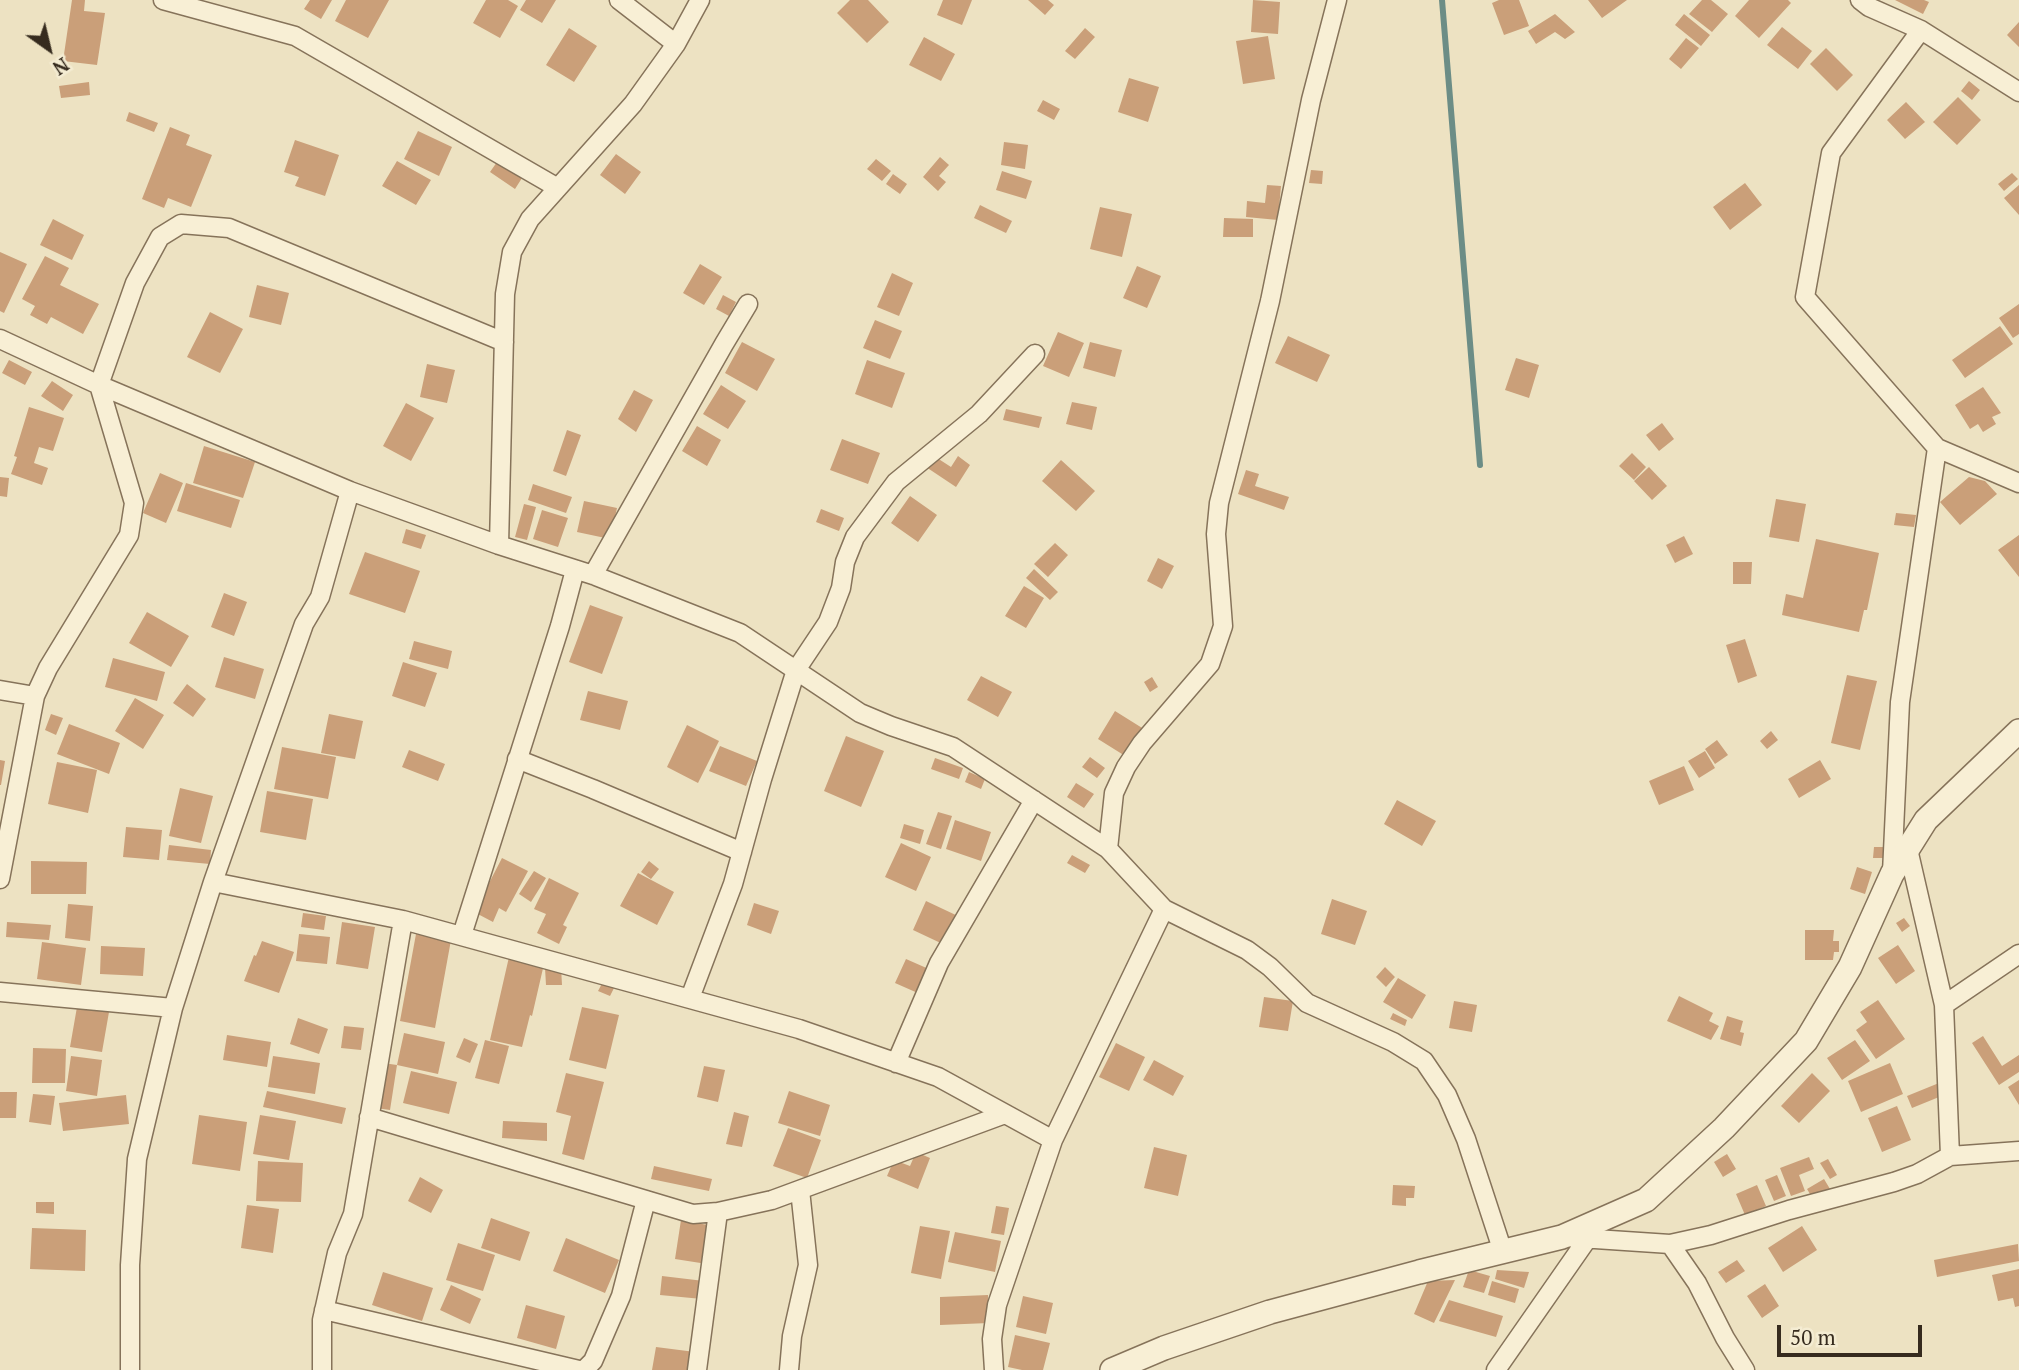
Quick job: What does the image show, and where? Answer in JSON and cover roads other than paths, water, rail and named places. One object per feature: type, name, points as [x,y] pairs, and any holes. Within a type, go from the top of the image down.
[{"type":"street","points":[[163,0],[295,36],[558,188]]},
{"type":"street","points":[[619,0],[676,44]]},
{"type":"street","points":[[499,545],[505,294],[512,251],[530,219],[633,104],[676,44],[700,0]]},
{"type":"street","points":[[1108,849],[1114,793],[1126,767],[1142,743],[1210,664],[1223,626],[1216,534],[1219,503],[1270,301],[1311,100],[1337,0]]},
{"type":"street","points":[[1860,0],[1869,8],[1921,30],[2019,92]]},
{"type":"street","points":[[1921,30],[1830,153],[1805,297],[1937,448],[2019,482]]},
{"type":"street","points":[[0,879],[35,696],[48,668],[130,535],[134,503],[99,385],[135,283],[160,237],[181,224],[229,229],[504,342]]},
{"type":"street","points":[[462,935],[560,626],[584,572],[748,304]]},
{"type":"street","points":[[0,339],[99,385],[350,491],[499,545],[584,572],[740,633],[860,712],[891,726],[953,747],[1108,849],[1164,909],[1247,950],[1270,967],[1307,1003],[1393,1042],[1424,1061],[1447,1095],[1466,1139],[1503,1252]]},
{"type":"street","points":[[691,999],[733,884],[796,670],[828,622],[855,537],[896,482],[979,414],[1035,354]]},
{"type":"street","points":[[1892,874],[1900,702],[1937,448]]},
{"type":"street","points":[[130,1370],[130,1265],[137,1159],[173,1008],[213,882],[304,624],[320,597],[350,491]]},
{"type":"street","points":[[0,690],[35,696]]},
{"type":"street","points":[[1112,1370],[1164,1348],[1270,1312],[1562,1237],[1646,1200],[1724,1128],[1806,1041],[1850,967],[1892,874],[1926,820],[2019,731]]},
{"type":"street","points":[[517,759],[742,852]]},
{"type":"street","points":[[896,1063],[939,963],[1034,800]]},
{"type":"street","points":[[1908,849],[1944,1005],[1950,1156]]},
{"type":"street","points":[[213,882],[439,929],[799,1029],[938,1077],[1053,1140]]},
{"type":"street","points":[[995,1370],[992,1339],[997,1305],[1053,1140],[1164,909]]},
{"type":"street","points":[[439,929],[467,916]]},
{"type":"street","points":[[322,1370],[322,1320],[337,1253],[353,1214],[403,920]]},
{"type":"street","points":[[1944,1005],[2019,954]]},
{"type":"street","points":[[0,992],[173,1008]]},
{"type":"street","points":[[369,1117],[693,1214],[718,1212],[772,1200],[1005,1114]]},
{"type":"street","points":[[1562,1237],[1670,1244],[1711,1235],[1789,1210],[1894,1182],[1917,1174],[1950,1156],[2019,1151]]},
{"type":"street","points":[[789,1370],[792,1336],[808,1265],[800,1189]]},
{"type":"street","points":[[584,1370],[593,1360],[621,1296],[646,1200]]},
{"type":"street","points":[[697,1370],[718,1212]]},
{"type":"street","points":[[1496,1370],[1588,1238]]},
{"type":"street","points":[[1670,1244],[1697,1283],[1745,1370]]},
{"type":"street","points":[[324,1310],[579,1370]]},
{"type":"waterway","points":[[1442,0],[1480,465]]}]
